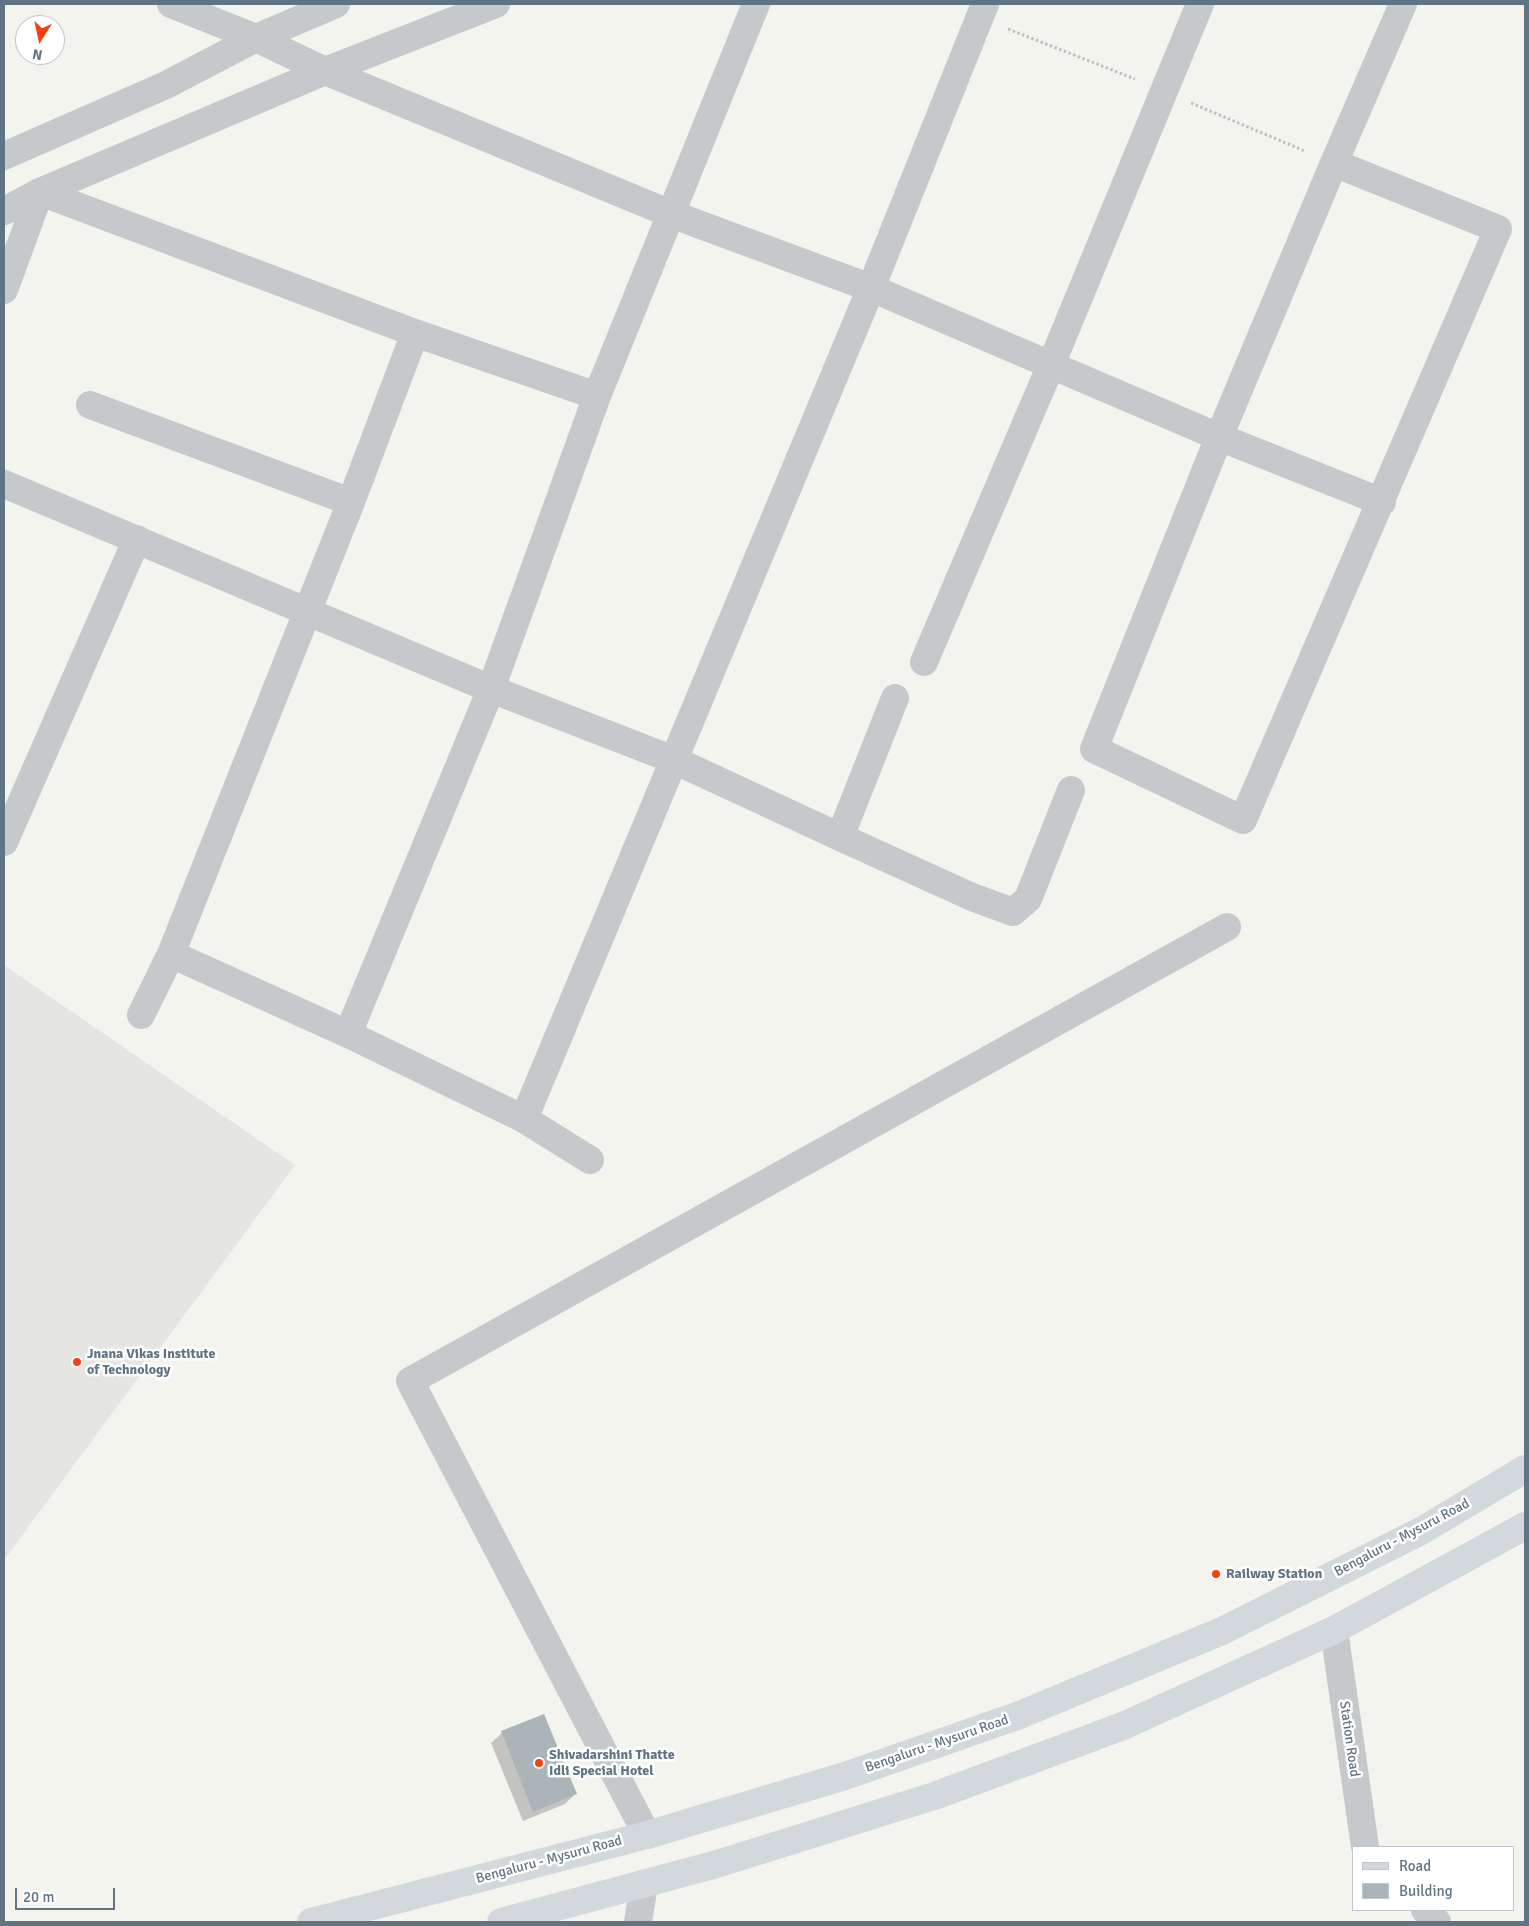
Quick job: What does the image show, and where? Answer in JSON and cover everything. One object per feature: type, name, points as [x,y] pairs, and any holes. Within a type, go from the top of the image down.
[{"type":"main road","name":"Bengaluru - Mysuru Road","points":[[311,1922],[647,1835],[845,1776],[1008,1719],[1222,1631],[1421,1531],[1525,1469]]},
{"type":"main road","points":[[500,1922],[716,1864],[937,1795],[1123,1726],[1334,1630],[1525,1526]]},
{"type":"street","points":[[171,4],[256,38],[326,71],[670,214],[871,288],[1219,437],[1382,502]]},
{"type":"street","points":[[4,156],[166,86],[256,38],[336,4]]},
{"type":"street","points":[[4,210],[40,192],[326,71],[496,4]]},
{"type":"street","points":[[348,1034],[491,689],[597,396],[756,4]]},
{"type":"street","points":[[524,1119],[871,288],[985,4]]},
{"type":"street","points":[[924,662],[1051,365],[1200,4]]},
{"type":"street","points":[[1334,163],[1498,229],[1382,502],[1243,820],[1094,749],[1219,437],[1334,163],[1403,4]]},
{"type":"street","points":[[4,290],[40,192]]},
{"type":"street","points":[[40,192],[415,334],[597,396]]},
{"type":"street","points":[[141,1015],[171,954],[351,502],[415,334]]},
{"type":"street","points":[[90,405],[351,502]]},
{"type":"street","points":[[4,484],[491,689],[674,760],[972,897],[1013,912],[1028,899],[1071,790]]},
{"type":"street","points":[[4,842],[137,539]]},
{"type":"street","points":[[840,837],[896,698]]},
{"type":"street","points":[[647,1835],[410,1381],[1227,927]]},
{"type":"street","points":[[171,954],[348,1034],[524,1119],[590,1160]]},
{"type":"street","name":"Station Road","points":[[1334,1630],[1365,1846]]},
{"type":"street","points":[[638,1922],[644,1884]]},
{"type":"street","points":[[1426,1911],[1437,1922]]},
{"type":"shaded area","name":"Jnana Vikas Institute of Technology","points":[[4,965],[295,1165],[4,1560]]},
{"type":"building","name":"Shivadarshini Thatte Idli Special Hotel","points":[[544,1714],[577,1794],[533,1812],[501,1731]]},
{"type":"place","name":"Jnana Vikas Institute of Technology","points":[[77,1362]]},
{"type":"place","name":"Railway Station","points":[[1216,1574]]},
{"type":"place","name":"Shivadarshini Thatte Idli Special Hotel","points":[[539,1763]]}]
